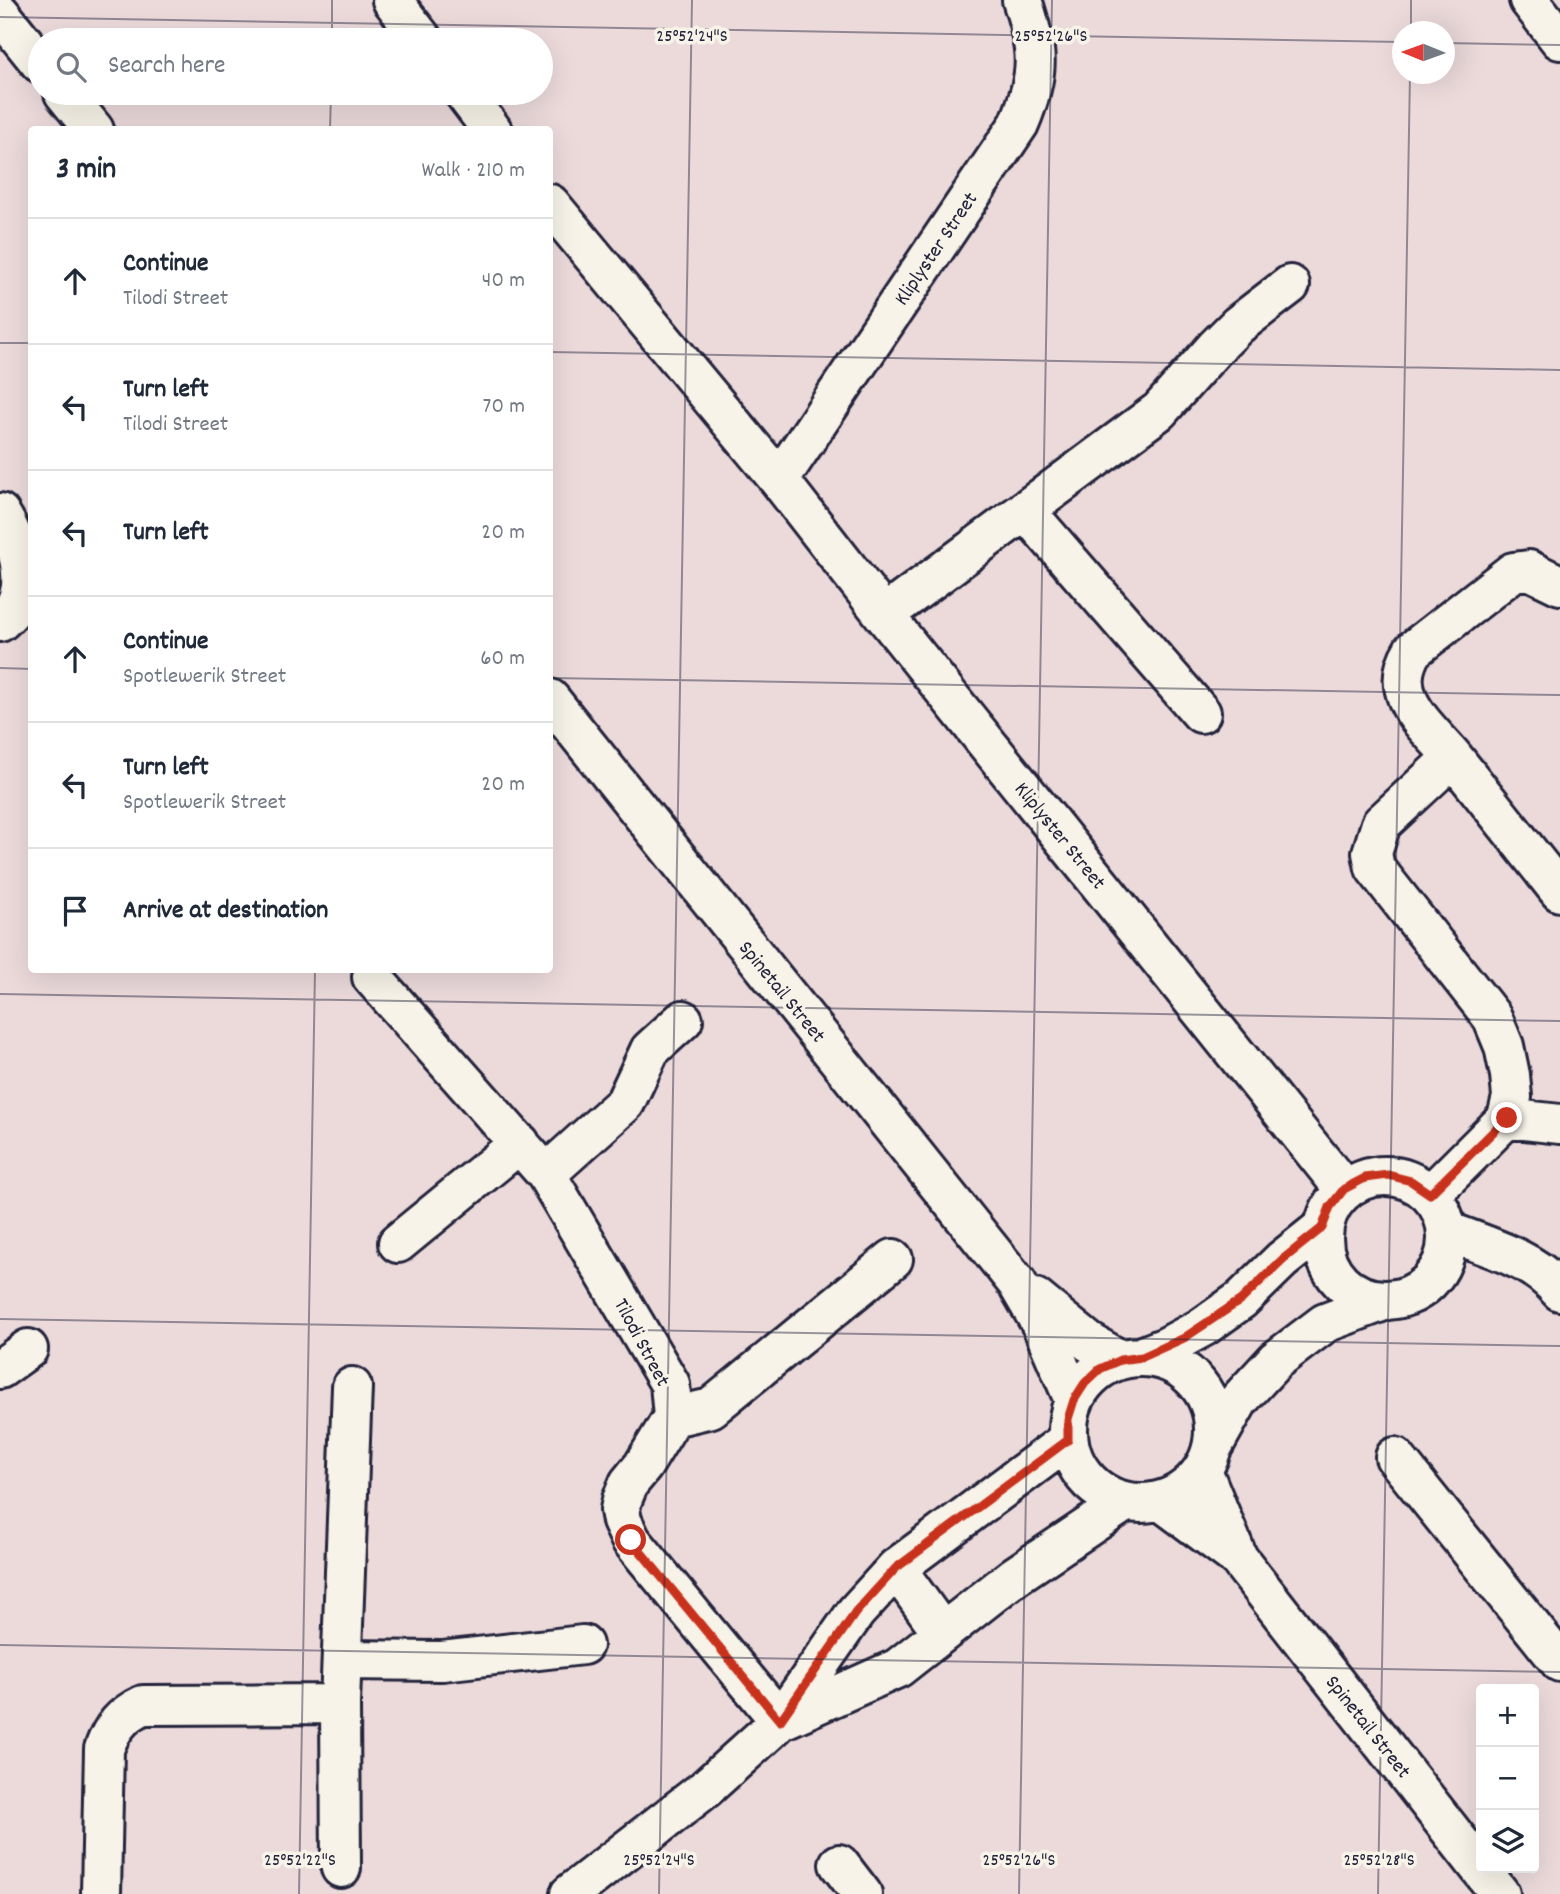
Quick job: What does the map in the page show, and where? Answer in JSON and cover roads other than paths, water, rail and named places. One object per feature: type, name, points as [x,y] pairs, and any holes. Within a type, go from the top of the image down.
[{"type":"street","points":[[392,0],[414,28]]},
{"type":"street","name":"Kliplyster Street","points":[[779,480],[1019,124],[1034,85],[1036,65],[1022,0]]},
{"type":"street","points":[[1529,0],[1558,37]]},
{"type":"street","points":[[0,13],[28,48]]},
{"type":"street","points":[[73,105],[90,126]]},
{"type":"street","points":[[473,105],[489,126]]},
{"type":"street","name":"Kliplyster Street","points":[[553,208],[779,480],[1344,1189]]},
{"type":"street","points":[[884,615],[1159,411],[1231,333],[1290,285]]},
{"type":"street","points":[[1025,510],[1201,713]]},
{"type":"street","points":[[0,513],[19,551],[22,581],[14,608],[0,622]]},
{"type":"street","points":[[1560,585],[1530,570],[1513,572],[1413,650],[1405,662],[1402,676],[1404,692],[1410,705],[1560,892]]},
{"type":"street","name":"Spinetail Street","points":[[553,703],[1017,1283],[1042,1326],[1074,1400]]},
{"type":"street","points":[[1430,1194],[1507,1118],[1512,1097],[1504,1046],[1492,1017],[1375,868],[1372,853],[1381,824],[1453,757]]},
{"type":"street","name":"Tilodi Street","points":[[372,977],[546,1174],[670,1384],[673,1417]]},
{"type":"street","points":[[546,1174],[625,1103],[650,1049],[683,1020]]},
{"type":"street","points":[[1507,1118],[1560,1124]]},
{"type":"street","points":[[398,1242],[520,1143]]},
{"type":"street","points":[[780,1721],[898,1668],[1015,1576],[1143,1502],[1184,1489],[1207,1460],[1239,1400],[1276,1360],[1325,1323],[1384,1301],[1410,1296],[1432,1280],[1444,1257],[1447,1231],[1442,1211],[1430,1194],[1411,1181],[1388,1175],[1365,1178],[1344,1189],[1330,1207],[1322,1228],[1326,1260],[1330,1270],[1344,1287],[1363,1297],[1384,1301]]},
{"type":"street","points":[[1143,1502],[1104,1494],[1087,1480],[1074,1461],[1068,1440],[1068,1419],[1074,1400],[1085,1383],[1100,1369],[1184,1338],[1241,1300],[1282,1260],[1322,1228]]},
{"type":"street","points":[[1447,1231],[1510,1256],[1540,1272],[1560,1291]]},
{"type":"street","points":[[780,1721],[631,1540],[624,1528],[620,1510],[629,1483],[643,1466],[673,1417],[711,1408],[893,1259]]},
{"type":"street","name":"Spinetail Street","points":[[1017,1283],[1089,1342],[1131,1358]]},
{"type":"street","points":[[1131,1358],[1163,1361],[1183,1370],[1199,1386],[1210,1406],[1213,1428],[1207,1460]]},
{"type":"street","points":[[341,1868],[340,1704],[352,1387]]},
{"type":"street","points":[[570,1894],[705,1788],[780,1721],[856,1612],[896,1568],[1068,1440]]},
{"type":"street","points":[[1395,1457],[1560,1662]]},
{"type":"street","name":"Spinetail Street","points":[[1207,1460],[1238,1558],[1500,1894]]},
{"type":"street","name":"Spinetail Street","points":[[1143,1502],[1238,1558]]},
{"type":"street","points":[[896,1568],[942,1632]]},
{"type":"street","points":[[342,1660],[442,1661],[583,1645]]},
{"type":"street","points":[[101,1894],[104,1749],[110,1734],[128,1712],[144,1705],[340,1704]]},
{"type":"street","points":[[839,1864],[862,1894]]}]
